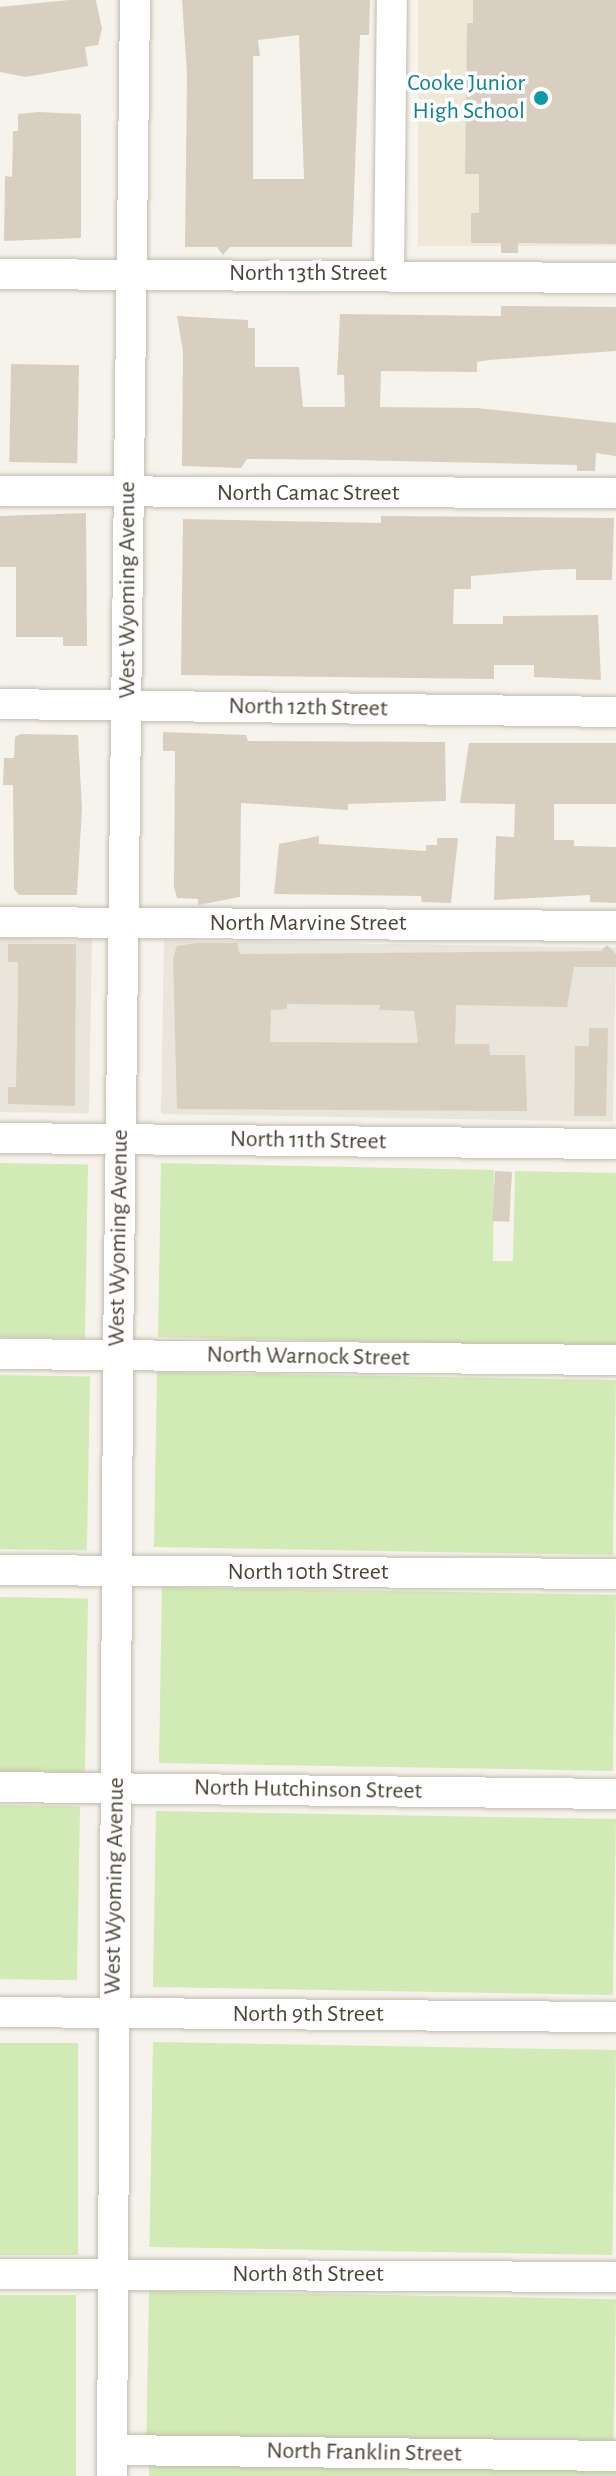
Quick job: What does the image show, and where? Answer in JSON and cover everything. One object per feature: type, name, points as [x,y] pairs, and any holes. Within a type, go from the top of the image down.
[{"type":"street","name":"West Wyoming Avenue","points":[[112,2463],[120,1139],[135,0]]},
{"type":"street","points":[[389,273],[392,0]]},
{"type":"street","name":"North 13th Street","points":[[0,274],[389,273],[616,278]]},
{"type":"street","name":"North Camac Street","points":[[0,491],[128,494],[616,493]]},
{"type":"street","name":"North 12th Street","points":[[0,704],[616,712]]},
{"type":"street","name":"North Marvine Street","points":[[0,922],[616,926]]},
{"type":"street","name":"North 11th Street","points":[[0,1138],[616,1144]]},
{"type":"street","name":"North Warnock Street","points":[[0,1354],[616,1360]]},
{"type":"street","name":"North 10th Street","points":[[0,1570],[616,1574]]},
{"type":"street","name":"North Hutchinson Street","points":[[0,1787],[616,1794]]},
{"type":"street","name":"North 9th Street","points":[[0,2012],[616,2017]]},
{"type":"street","name":"North 8th Street","points":[[0,2274],[616,2277]]},
{"type":"street","name":"North Franklin Street","points":[[112,2463],[616,2456]]},
{"type":"shaded area","name":"Cooke Junior High School","points":[[418,0],[616,0],[616,246],[418,246]]},
{"type":"shaded area","points":[[0,938],[92,940],[89,1114],[0,1112]]},
{"type":"shaded area","points":[[164,940],[616,948],[613,1122],[161,1114]]},
{"type":"green space","points":[[0,1163],[88,1165],[85,1339],[0,1337]]},
{"type":"green space","points":[[161,1163],[494,1170],[493,1261],[513,1261],[515,1171],[616,1173],[616,1347],[158,1337]]},
{"type":"green space","points":[[157,1372],[616,1380],[613,1555],[154,1547]]},
{"type":"green space","points":[[0,1375],[90,1377],[87,1551],[0,1549]]},
{"type":"green space","points":[[162,1587],[616,1595],[613,1771],[159,1763]]},
{"type":"green space","points":[[0,1597],[88,1599],[85,1773],[0,1771]]},
{"type":"green space","points":[[0,1805],[80,1806],[77,1980],[0,1979]]},
{"type":"green space","points":[[156,1811],[616,1819],[613,1995],[153,1987]]},
{"type":"green space","points":[[153,2042],[616,2050],[612,2255],[149,2247]]},
{"type":"green space","points":[[0,2043],[78,2043],[78,2255],[0,2255]]},
{"type":"green space","points":[[149,2291],[616,2299],[613,2446],[146,2438]]},
{"type":"green space","points":[[0,2295],[76,2295],[76,2476],[0,2476]]},
{"type":"green space","points":[[149,2462],[616,2471],[616,2476],[149,2476]]},
{"type":"building","points":[[96,0],[102,29],[98,45],[85,47],[88,66],[26,77],[0,72],[0,7]]},
{"type":"building","points":[[182,0],[370,0],[369,35],[360,35],[352,247],[230,247],[223,255],[217,247],[185,247],[187,74]],"holes":[[[299,35],[304,179],[253,179],[253,56],[260,56],[258,40]]]},
{"type":"building","name":"Cooke Junior High School","points":[[473,0],[616,0],[616,244],[518,243],[518,253],[501,253],[501,243],[471,243],[471,213],[479,213],[479,174],[465,174],[467,23],[473,23]]},
{"type":"building","points":[[18,114],[81,114],[81,238],[4,241],[5,176],[12,177],[13,131],[18,131]]},
{"type":"building","points":[[501,306],[616,307],[616,351],[489,360],[477,362],[477,372],[381,371],[380,407],[477,408],[616,423],[616,456],[596,453],[595,471],[577,471],[577,465],[351,460],[247,459],[241,468],[182,466],[183,352],[177,316],[248,320],[248,328],[255,328],[255,367],[299,367],[303,407],[345,407],[344,375],[337,375],[340,314],[501,316]]},
{"type":"building","points":[[11,364],[79,365],[77,463],[9,462]]},
{"type":"building","points":[[86,513],[87,646],[63,646],[63,637],[16,637],[16,567],[0,567],[0,516]]},
{"type":"building","points":[[381,516],[614,518],[612,580],[576,580],[576,569],[543,570],[471,576],[471,589],[454,589],[453,624],[503,624],[503,616],[598,615],[601,680],[534,677],[534,665],[494,665],[494,679],[181,675],[183,519],[381,523]]},
{"type":"building","points":[[163,732],[246,735],[248,741],[445,742],[446,801],[348,804],[348,810],[241,803],[240,897],[198,905],[198,899],[177,898],[174,887],[175,751],[163,751]]},
{"type":"building","points":[[20,734],[78,735],[82,808],[77,895],[19,895],[14,889],[13,785],[3,785],[4,758],[14,758],[15,737]]},
{"type":"building","points":[[469,743],[616,743],[616,804],[554,804],[554,840],[574,840],[574,846],[616,847],[616,903],[590,902],[590,895],[494,900],[496,836],[514,837],[515,804],[460,803]]},
{"type":"building","points":[[319,836],[319,844],[426,851],[426,845],[437,845],[437,838],[458,838],[451,903],[422,902],[421,896],[274,894],[279,844]]},
{"type":"building","points":[[237,943],[240,954],[601,951],[607,945],[616,954],[616,967],[574,967],[567,1007],[456,1005],[455,1044],[489,1044],[490,1055],[525,1055],[527,1111],[177,1109],[173,958],[177,946]],"holes":[[[287,1004],[380,1005],[379,1010],[414,1011],[418,1043],[270,1042],[271,1010],[287,1009]]]},
{"type":"building","points":[[8,944],[76,944],[75,1106],[8,1104],[8,1087],[16,1087],[18,962],[8,962]]},
{"type":"building","points":[[589,1028],[608,1028],[606,1116],[574,1116],[575,1046],[589,1046]]},
{"type":"building","points":[[495,1171],[512,1172],[509,1222],[492,1221]]},
{"type":"place","name":"Cooke Junior High School","points":[[541,98]]}]
